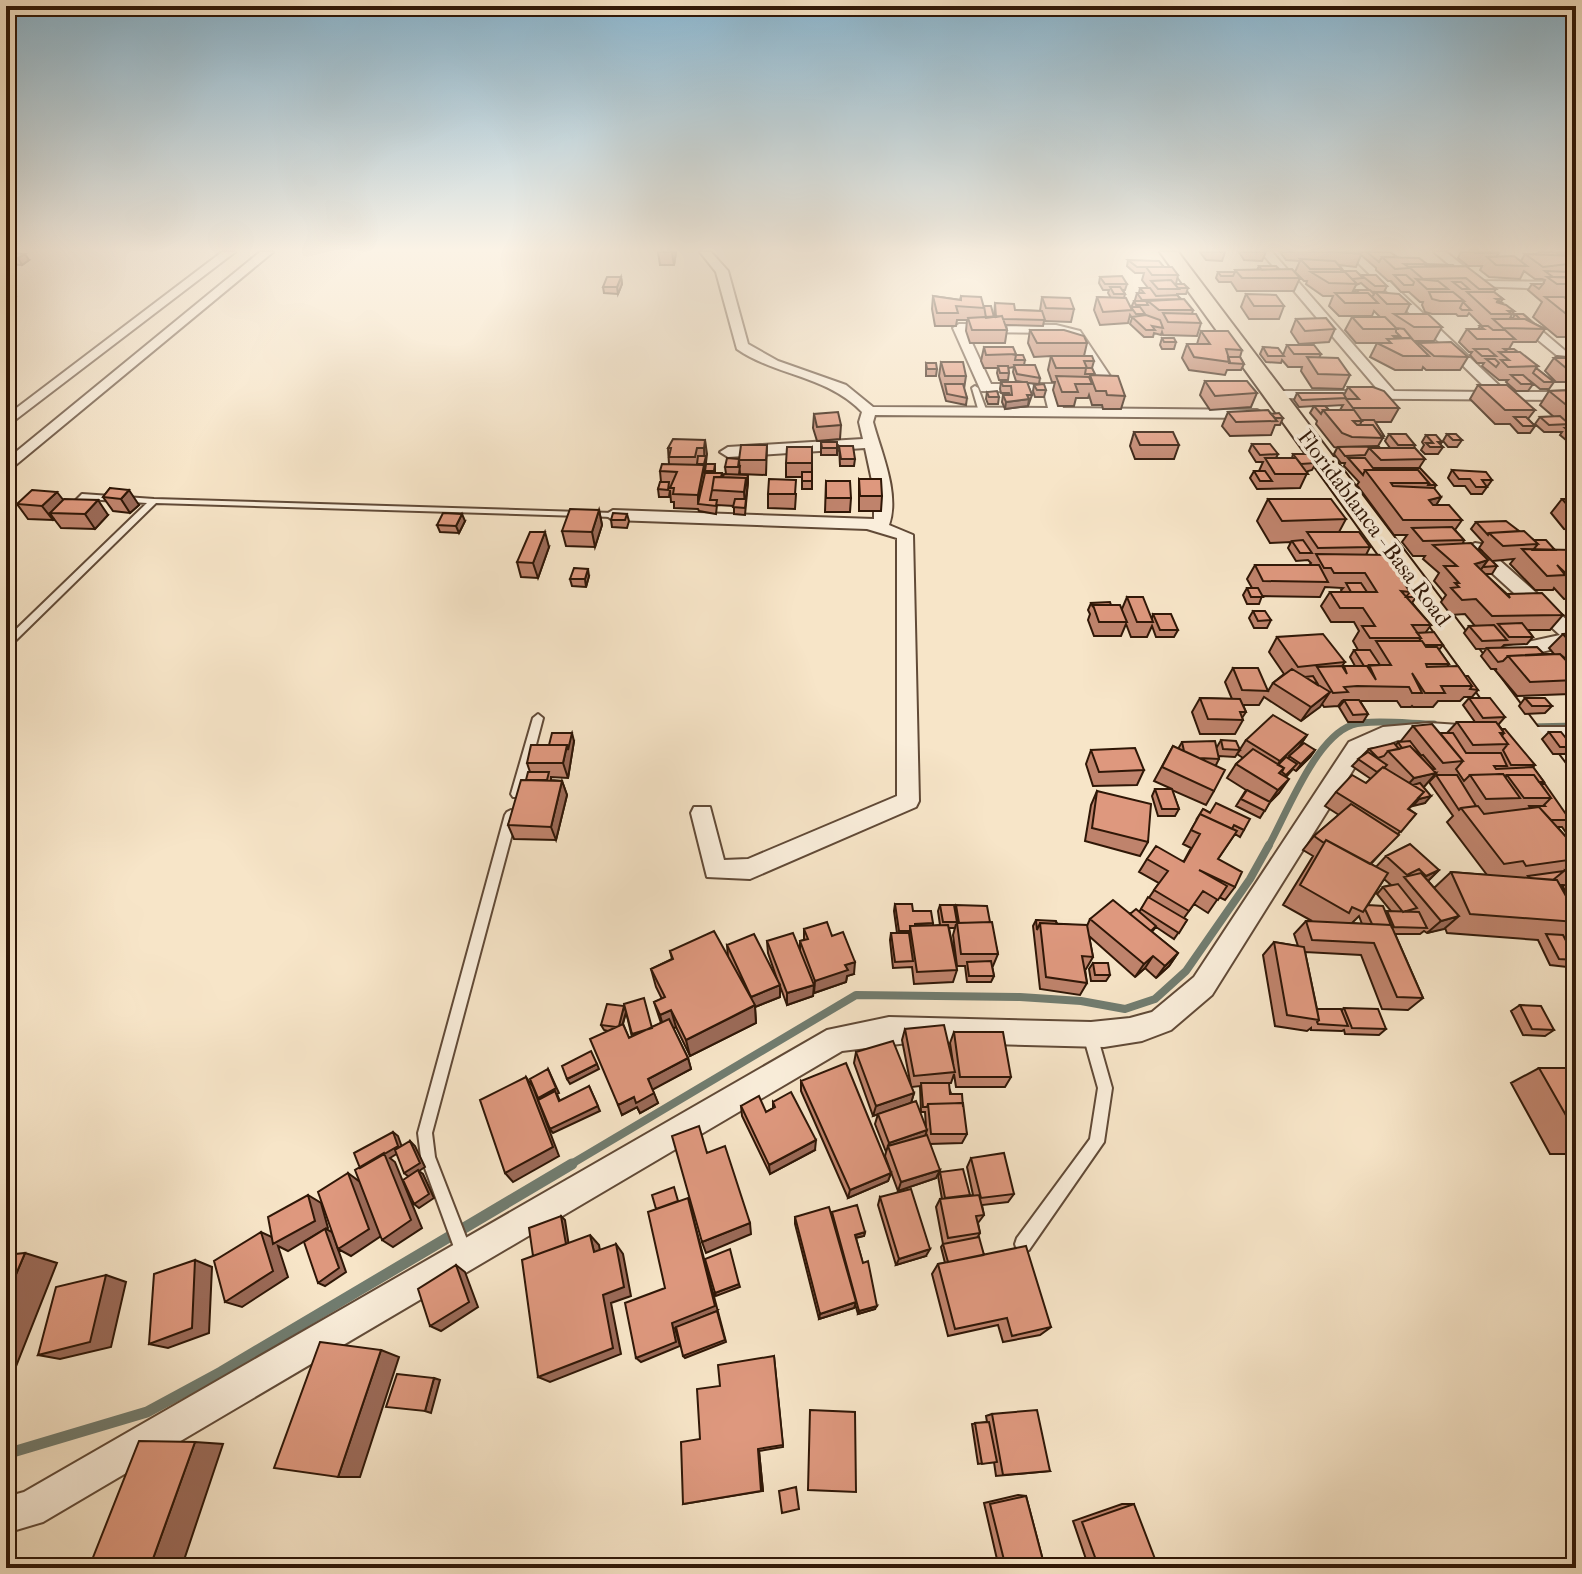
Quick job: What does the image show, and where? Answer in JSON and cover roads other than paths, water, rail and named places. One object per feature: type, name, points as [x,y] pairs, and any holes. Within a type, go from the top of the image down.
[{"type":"main road","name":"Floridablanca - Basa Road","points":[[1224,325],[1576,806]]},
{"type":"street","points":[[6,423],[133,325]]},
{"type":"street","points":[[6,468],[178,325]]},
{"type":"street","points":[[737,325],[742,346],[771,364],[835,385],[869,411],[1057,412],[1283,405],[1389,394],[1576,396]]},
{"type":"street","points":[[1330,325],[1389,394]]},
{"type":"street","points":[[1429,325],[1503,396]]},
{"type":"street","points":[[1527,325],[1576,367]]},
{"type":"street","points":[[959,328],[1056,329],[1076,334],[1105,379],[1101,384],[1053,388],[986,388],[959,328]]},
{"type":"street","points":[[1552,347],[1576,347]]},
{"type":"street","points":[[1053,388],[1050,395],[1057,412]]},
{"type":"street","points":[[869,411],[866,422],[885,519],[874,526]]},
{"type":"street","points":[[728,452],[870,443]]},
{"type":"street","points":[[613,515],[874,526],[905,535],[908,801],[750,869],[715,870],[702,813]]},
{"type":"street","points":[[1475,548],[1575,638]]},
{"type":"street","points":[[1468,655],[1527,651],[1575,638]]},
{"type":"street","points":[[6,1515],[30,1509],[463,1250],[837,1039],[867,1031],[1090,1035],[1126,1032],[1156,1023],[1179,1009],[1203,986],[1341,770],[1356,748],[1371,737],[1400,731],[1520,727],[1576,735]]},
{"type":"lane","points":[[975,388],[983,412]]},
{"type":"lane","points":[[64,516],[85,496],[154,501],[613,515]]},
{"type":"lane","points":[[6,645],[154,501]]},
{"type":"lane","points":[[463,1250],[428,1157],[425,1133],[538,718]]},
{"type":"lane","points":[[1023,1244],[1097,1142],[1105,1088],[1090,1035]]},
{"type":"waterway","points":[[1269,845],[1314,760],[1339,733],[1352,725],[1370,722],[1434,724]]},
{"type":"waterway","points":[[1530,727],[1576,726]]},
{"type":"waterway","points":[[568,1166],[856,995],[1020,997],[1081,1001],[1125,1009],[1155,999],[1186,971],[1250,879],[1269,845]]},
{"type":"waterway","points":[[6,1454],[147,1412],[221,1372],[572,1164]]}]
